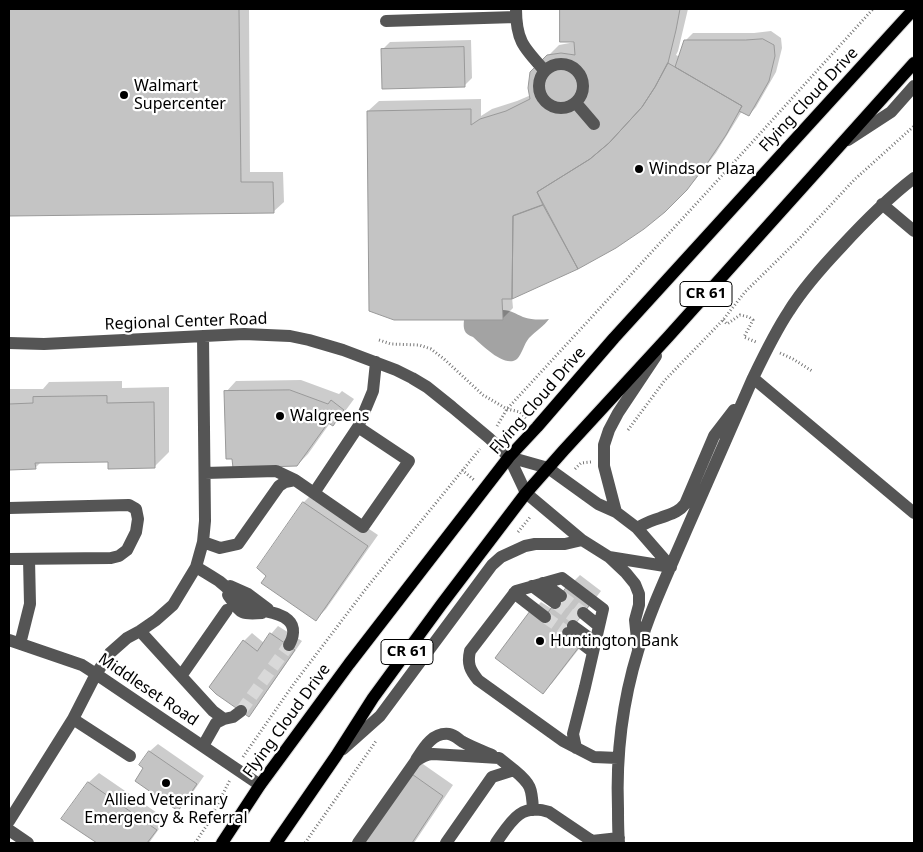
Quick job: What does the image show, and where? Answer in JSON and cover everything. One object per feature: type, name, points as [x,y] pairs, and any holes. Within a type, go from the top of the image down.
[{"type":"main road","name":"Flying Cloud Drive","points":[[222,843],[260,785],[349,664],[508,457],[914,9]]},
{"type":"main road","name":"CR 61","points":[[276,843],[373,698],[526,494],[914,63]]},
{"type":"street","points":[[386,21],[516,13],[518,33],[525,49],[545,71]]},
{"type":"street","points":[[557,64],[572,66],[578,71],[582,77],[584,91],[576,103],[564,109],[550,106],[545,102],[539,90],[539,83],[545,71],[557,64]]},
{"type":"street","points":[[840,145],[890,112],[914,86]]},
{"type":"street","points":[[576,103],[594,124]]},
{"type":"street","points":[[496,843],[515,817],[524,812],[541,809],[549,812],[592,841],[619,841],[618,758],[630,678],[638,649],[671,566],[753,378],[789,310],[809,282],[882,204],[914,178]]},
{"type":"street","points":[[882,204],[914,231]]},
{"type":"street","name":"Regional Center Road","points":[[9,343],[44,344],[244,334],[290,336],[325,344],[376,362],[404,374],[427,387],[489,438],[508,457],[526,494]]},
{"type":"street","points":[[9,821],[73,719],[96,674],[110,653],[127,638],[156,620],[173,605],[196,566],[203,542],[205,521],[203,336]]},
{"type":"street","points":[[616,512],[604,460],[604,445],[608,430],[668,337]]},
{"type":"street","points":[[314,493],[358,427],[374,391],[376,362]]},
{"type":"street","points":[[753,378],[912,506]]},
{"type":"street","points":[[637,528],[680,510],[685,504],[714,436],[746,394]]},
{"type":"street","points":[[205,473],[276,471],[295,480],[363,527],[409,461],[358,427]]},
{"type":"street","name":"Regional Center Road","points":[[508,457],[548,468]]},
{"type":"street","points":[[548,468],[598,504],[616,512],[637,528],[671,566]]},
{"type":"street","points":[[203,542],[220,548],[238,544],[279,486],[285,482],[295,480]]},
{"type":"street","points":[[526,494],[582,540],[609,557],[635,584],[639,594],[639,605],[635,620],[638,649]]},
{"type":"street","points":[[9,508],[130,505],[136,509],[138,519],[136,532],[127,550],[119,556],[111,558],[9,559]]},
{"type":"street","points":[[336,756],[380,716],[492,565],[525,546],[565,544],[582,540]]},
{"type":"street","points":[[609,557],[671,566]]},
{"type":"street","points":[[14,642],[30,604],[29,559]]},
{"type":"street","points":[[196,566],[251,607],[272,612],[289,620],[293,631],[289,646]]},
{"type":"street","points":[[576,748],[573,734],[603,609],[562,578],[533,586],[470,651],[468,660],[470,668],[478,680],[576,748],[594,757],[618,758]]},
{"type":"street","points":[[533,586],[555,603]]},
{"type":"street","points":[[533,586],[555,603]]},
{"type":"street","points":[[533,586],[555,603]]},
{"type":"street","points":[[181,676],[227,610]]},
{"type":"street","points":[[597,634],[578,620],[597,634]]},
{"type":"street","points":[[140,631],[213,711],[224,719]]},
{"type":"street","name":"Middleset Road","points":[[14,642],[82,665],[260,785]]},
{"type":"street","points":[[202,746],[216,723],[233,717],[241,711]]},
{"type":"street","points":[[73,719],[130,756]]},
{"type":"street","points":[[358,843],[425,746],[437,736],[449,734],[462,742],[499,758],[524,778],[530,786],[533,810]]},
{"type":"street","points":[[415,762],[427,754],[499,758]]},
{"type":"street","points":[[446,843],[492,777],[514,770]]},
{"type":"street","points":[[9,830],[28,843]]},
{"type":"path","points":[[194,843],[206,825],[236,768],[293,685],[368,586],[489,438],[507,409],[873,9]]},
{"type":"path","points":[[379,340],[391,344],[419,345],[431,349],[483,395],[507,409]]},
{"type":"shaded area","points":[[503,310],[511,311],[530,319],[549,319],[529,338],[519,357],[512,361],[506,361],[487,350],[466,333],[464,329],[464,320],[503,320]]},
{"type":"building","name":"Walmart Supercenter","points":[[9,9],[239,9],[241,182],[273,182],[274,213],[9,216]]},
{"type":"building","points":[[560,9],[680,9],[668,63],[655,87],[642,107],[609,143],[590,159],[537,192],[543,205],[513,216],[512,299],[502,299],[503,320],[394,320],[369,311],[367,111],[471,109],[471,125],[480,119],[506,111],[530,99],[528,88],[530,72],[547,55],[561,53],[575,55],[574,42],[560,42]]},
{"type":"building","points":[[763,39],[774,45],[775,56],[769,81],[749,116],[739,111],[742,106],[675,67],[684,40]]},
{"type":"building","points":[[464,47],[465,87],[382,89],[381,49]]},
{"type":"building","name":"Windsor Plaza","points":[[668,63],[742,106],[708,162],[687,190],[665,212],[616,248],[578,269],[537,192],[590,159],[609,143],[642,107]]},
{"type":"building","points":[[543,205],[578,269],[512,299],[513,216]]},
{"type":"building","name":"Walgreens","points":[[290,390],[328,404],[331,400],[344,410],[333,426],[328,423],[297,466],[233,468],[232,459],[226,459],[224,391]]},
{"type":"building","points":[[107,396],[107,403],[154,402],[155,468],[108,469],[108,462],[35,463],[36,469],[9,470],[9,404],[33,403],[33,397]]},
{"type":"building","points":[[303,502],[368,546],[316,621],[261,583],[266,576],[257,568]]},
{"type":"building","name":"Huntington Bank","points":[[569,584],[592,602],[565,636],[579,647],[543,694],[495,658],[530,611],[542,620]]},
{"type":"building","points":[[270,633],[295,650],[249,717],[209,687],[243,640],[257,651]]},
{"type":"building","name":"Allied Veterinary Emergency & Referral","points":[[149,751],[197,784],[178,811],[135,781],[143,768],[139,765]]},
{"type":"building","points":[[409,772],[443,796],[412,843],[366,843],[362,840]]},
{"type":"building","points":[[88,782],[157,830],[147,843],[97,843],[61,819]]},
{"type":"tunnel","points":[[561,596],[583,613]]},
{"type":"tunnel","points":[[555,603],[578,620]]},
{"type":"tunnel","points":[[545,617],[568,633]]},
{"type":"tunnel","points":[[241,711],[289,645]]},
{"type":"place","name":"Walmart Supercenter","points":[[124,95]]},
{"type":"place","name":"Windsor Plaza","points":[[639,169]]},
{"type":"place","name":"Walgreens","points":[[280,416]]},
{"type":"place","name":"Huntington Bank","points":[[540,641]]},
{"type":"place","name":"Allied Veterinary Emergency & Referral","points":[[166,783]]}]
